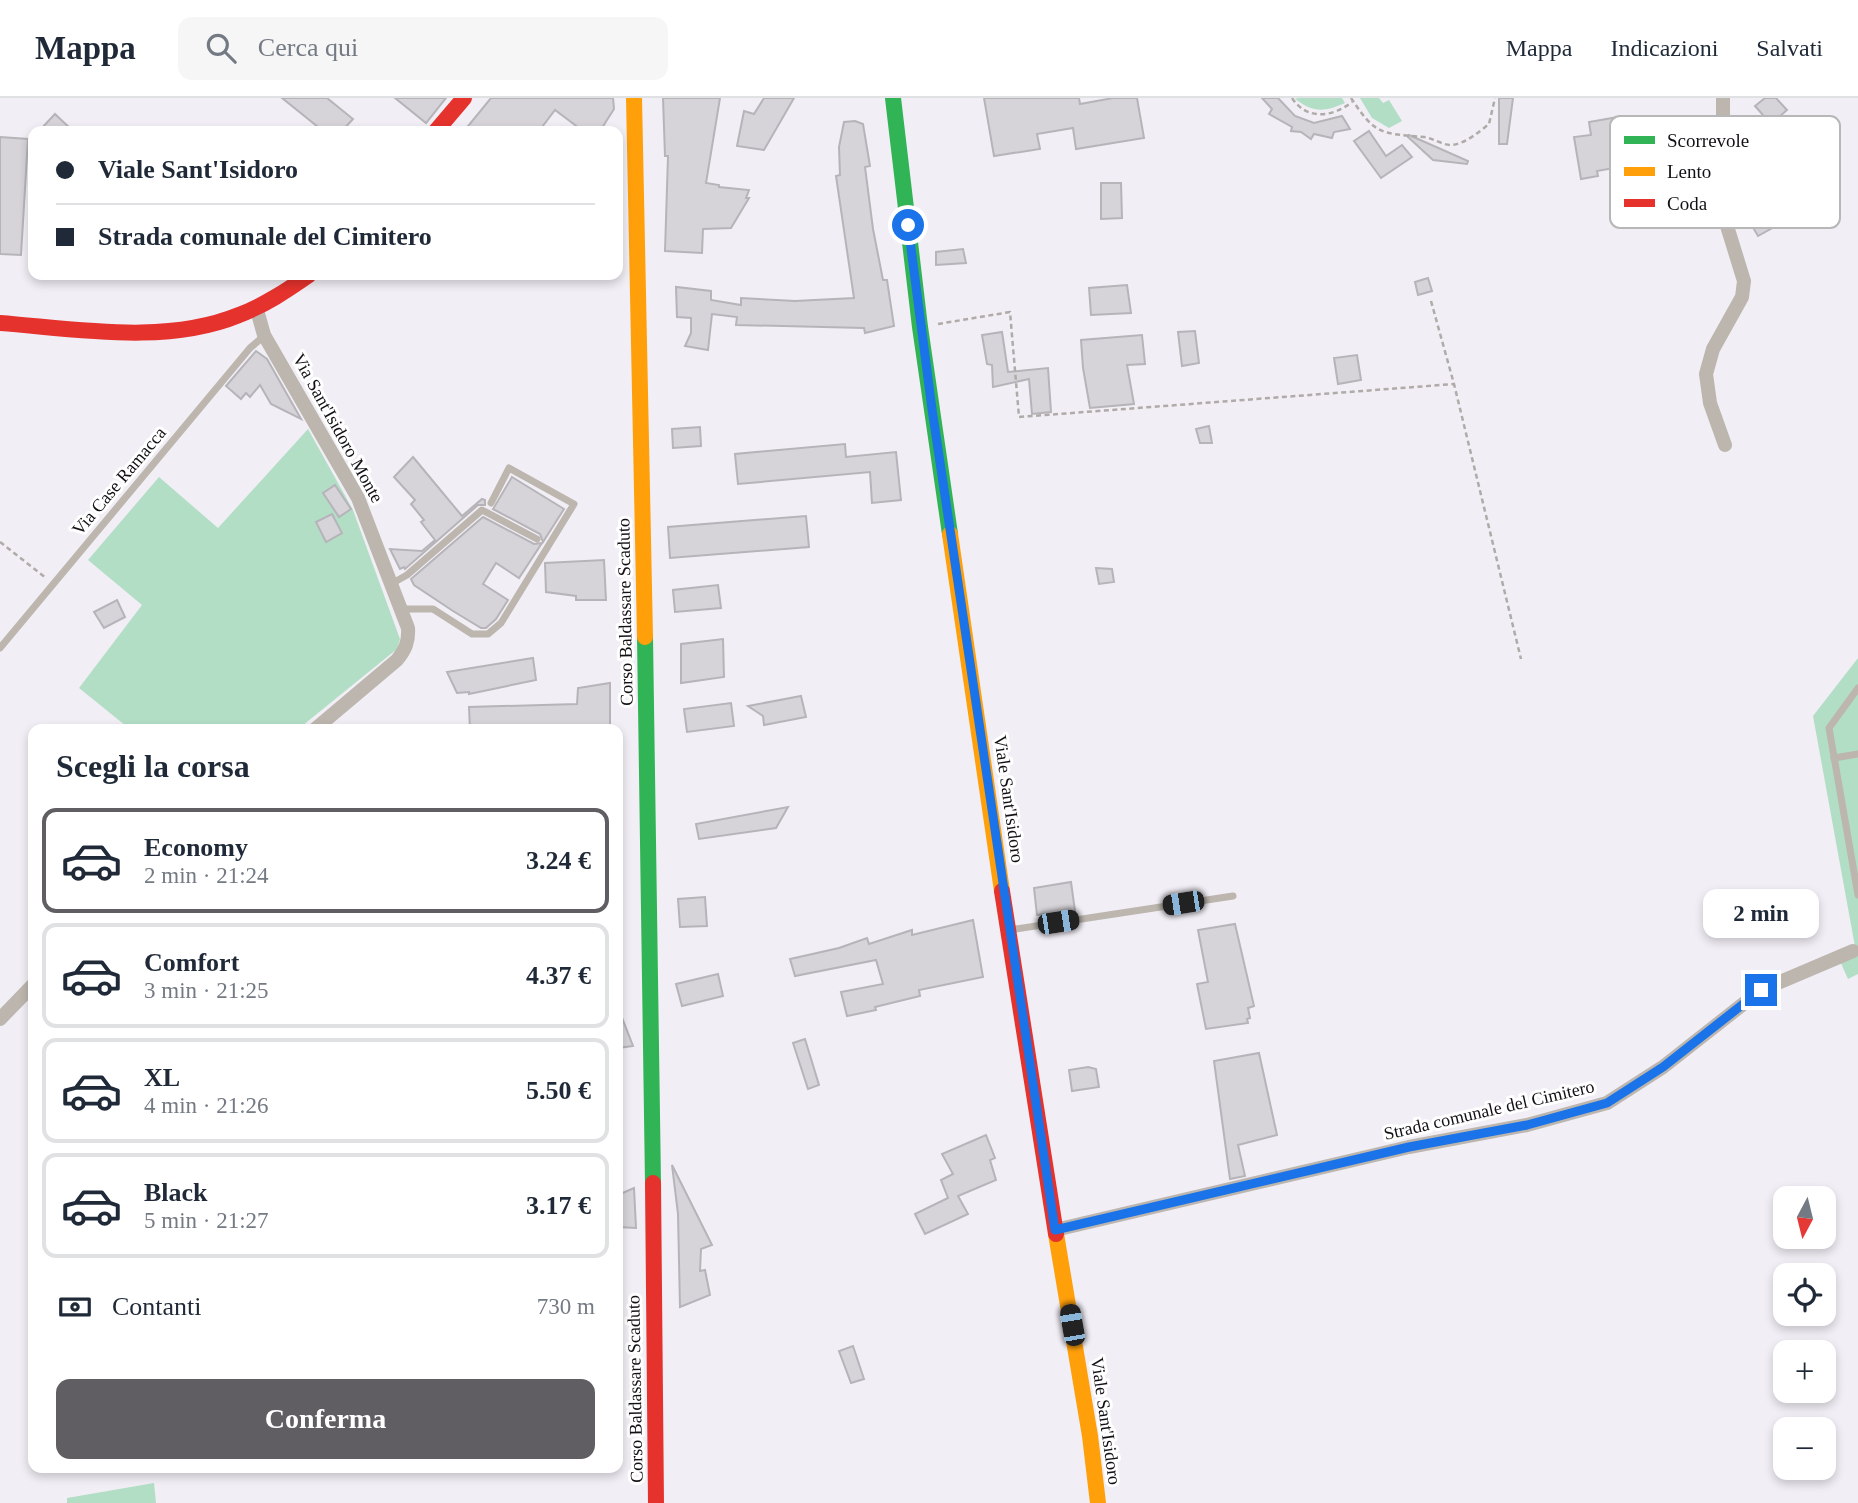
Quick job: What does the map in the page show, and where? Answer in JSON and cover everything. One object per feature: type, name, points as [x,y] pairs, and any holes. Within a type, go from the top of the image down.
[{"type":"street","points":[[440,126],[464,98]]},
{"type":"street","name":"Corso Baldassare Scaduto","points":[[634,98],[651,953],[656,1503]]},
{"type":"street","name":"Viale Sant'Isidoro","points":[[893,98],[920,327],[1008,930],[1088,1423],[1098,1503]]},
{"type":"street","points":[[1723,98],[1723,116]]},
{"type":"street","points":[[1725,445],[1710,403],[1706,374],[1713,349],[1742,297],[1744,281],[1728,228]]},
{"type":"street","points":[[0,323],[147,332],[184,330],[257,310],[303,280]]},
{"type":"street","name":"Via Sant'Isidoro Monte","points":[[257,310],[264,335],[358,498],[408,628],[409,638],[404,651],[321,724]]},
{"type":"street","name":"Strada comunale del Cimitero","points":[[1055,1230],[1409,1147],[1527,1125],[1607,1103],[1663,1067],[1761,990],[1855,951]]},
{"type":"street","points":[[0,1019],[28,990]]},
{"type":"lane","name":"Via Case Ramacca","points":[[0,648],[250,348],[264,335]]},
{"type":"lane","points":[[401,609],[433,608],[472,634],[488,634],[501,623],[574,503],[509,468],[493,501]]},
{"type":"lane","points":[[391,584],[407,575],[482,510],[537,539]]},
{"type":"lane","points":[[1858,688],[1829,727],[1858,895]]},
{"type":"lane","points":[[1834,758],[1858,754]]},
{"type":"lane","points":[[1008,930],[1233,896]]},
{"type":"path","points":[[1292,98],[1310,113],[1325,115],[1341,111],[1352,100],[1365,119],[1384,133],[1429,137],[1450,145],[1474,136],[1489,124],[1494,98]]},
{"type":"path","points":[[1431,301],[1521,659]]},
{"type":"path","points":[[920,327],[1010,312],[1018,417],[1454,384]]},
{"type":"path","points":[[0,542],[54,584]]},
{"type":"green space","points":[[1342,98],[1345,103],[1319,110],[1295,99]]},
{"type":"green space","points":[[1360,98],[1379,98],[1383,103],[1389,100],[1402,121],[1389,128],[1372,118]]},
{"type":"green space","points":[[308,429],[353,510],[400,639],[397,649],[304,724],[124,724],[79,688],[142,605],[88,560],[159,477],[218,528]]},
{"type":"green space","points":[[1858,658],[1858,974],[1848,979],[1840,961],[1856,952],[1813,716]]},
{"type":"green space","points":[[154,1483],[156,1503],[67,1503],[67,1498]]},
{"type":"building","points":[[282,98],[327,98],[353,119],[347,126],[317,126]]},
{"type":"building","points":[[395,98],[446,98],[426,123]]},
{"type":"building","points":[[491,98],[613,98],[614,109],[603,126],[576,126],[555,110],[543,126],[468,126]]},
{"type":"building","points":[[663,98],[720,98],[706,183],[749,190],[746,198],[749,198],[731,228],[703,229],[702,253],[665,251],[668,156],[665,156]]},
{"type":"building","points":[[764,98],[794,98],[764,150],[737,146],[744,111],[754,114]]},
{"type":"building","points":[[984,98],[1079,98],[1080,104],[1113,98],[1137,98],[1144,138],[1076,149],[1073,128],[1037,134],[1040,149],[994,156]]},
{"type":"building","points":[[1262,98],[1278,98],[1295,116],[1314,123],[1342,116],[1350,129],[1334,132],[1332,138],[1314,134],[1311,139],[1301,132],[1291,131],[1292,127],[1269,114],[1272,109]]},
{"type":"building","points":[[1499,98],[1513,98],[1507,144],[1499,144]]},
{"type":"building","points":[[1765,98],[1776,98],[1787,110],[1780,116],[1764,116],[1755,106]]},
{"type":"building","points":[[55,114],[68,126],[44,126]]},
{"type":"building","points":[[1610,118],[1610,169],[1597,171],[1598,176],[1581,179],[1574,137],[1591,135],[1589,122]]},
{"type":"building","points":[[855,121],[863,124],[870,166],[865,167],[873,229],[883,280],[887,280],[894,326],[865,333],[864,328],[736,325],[737,317],[712,314],[708,350],[685,346],[691,333],[691,318],[677,317],[676,287],[711,291],[711,300],[741,305],[741,298],[795,301],[854,298],[836,176],[840,175],[839,147],[844,122]]},
{"type":"building","points":[[1369,131],[1386,156],[1402,145],[1412,157],[1381,178],[1354,141]]},
{"type":"building","points":[[1409,135],[1468,161],[1467,164],[1433,160],[1408,137]]},
{"type":"building","points":[[0,137],[28,139],[21,255],[0,254]]},
{"type":"building","points":[[1101,183],[1121,183],[1122,218],[1101,219]]},
{"type":"building","points":[[1753,228],[1772,228],[1758,236]]},
{"type":"building","points":[[963,249],[966,263],[936,265],[936,252]]},
{"type":"building","points":[[1428,278],[1432,291],[1418,295],[1415,282]]},
{"type":"building","points":[[1127,285],[1131,313],[1091,315],[1089,288]]},
{"type":"building","points":[[1195,331],[1199,363],[1182,366],[1178,332]]},
{"type":"building","points":[[1002,332],[1008,372],[1048,368],[1051,412],[1032,414],[1029,379],[993,387],[992,365],[987,364],[982,335]]},
{"type":"building","points":[[1142,335],[1145,364],[1127,365],[1134,404],[1090,408],[1081,340]]},
{"type":"building","points":[[256,351],[267,359],[301,419],[271,404],[260,385],[250,397],[246,393],[241,399],[226,386]]},
{"type":"building","points":[[1357,355],[1361,380],[1338,384],[1334,358]]},
{"type":"building","points":[[1209,426],[1212,443],[1200,443],[1196,429]]},
{"type":"building","points":[[700,427],[701,446],[673,448],[672,429]]},
{"type":"building","points":[[845,444],[846,457],[896,452],[901,500],[872,503],[870,472],[738,484],[735,454]]},
{"type":"building","points":[[413,457],[462,516],[482,499],[485,500],[485,505],[478,505],[405,569],[400,569],[390,549],[422,551],[435,540],[411,504],[415,500],[394,477]]},
{"type":"building","points":[[512,477],[564,509],[543,542],[540,534],[493,509]]},
{"type":"building","points":[[335,485],[351,509],[339,517],[323,493]]},
{"type":"building","points":[[332,514],[342,533],[326,542],[316,522]]},
{"type":"building","points":[[806,516],[809,547],[670,558],[668,527]]},
{"type":"building","points":[[483,517],[534,544],[542,543],[519,578],[496,563],[483,584],[508,600],[496,619],[486,628],[481,628],[453,611],[414,585],[411,579]]},
{"type":"building","points":[[604,560],[606,600],[576,600],[576,596],[546,592],[545,563]]},
{"type":"building","points":[[1096,568],[1112,569],[1114,582],[1099,584]]},
{"type":"building","points":[[718,585],[721,608],[675,612],[673,590]]},
{"type":"building","points":[[117,600],[125,617],[104,628],[94,612]]},
{"type":"building","points":[[723,639],[724,677],[681,683],[681,644]]},
{"type":"building","points":[[533,658],[536,680],[469,694],[457,693],[447,672]]},
{"type":"building","points":[[610,683],[610,724],[470,724],[469,707],[577,704],[578,688]]},
{"type":"building","points":[[801,696],[806,717],[764,725],[763,716],[748,706]]},
{"type":"building","points":[[731,703],[734,726],[687,732],[684,709]]},
{"type":"building","points":[[788,807],[776,828],[699,839],[696,824]]},
{"type":"building","points":[[1071,882],[1075,911],[1037,915],[1034,888]]},
{"type":"building","points":[[705,897],[707,926],[680,927],[678,899]]},
{"type":"building","points":[[973,920],[983,977],[919,990],[920,996],[875,1007],[876,1010],[847,1016],[841,992],[883,984],[876,960],[795,976],[790,959],[839,948],[867,938],[869,944],[912,930],[912,935]]},
{"type":"building","points":[[1235,924],[1254,1006],[1248,1008],[1248,1023],[1206,1029],[1197,984],[1208,982],[1198,930]]},
{"type":"building","points":[[718,974],[723,996],[682,1006],[676,984]]},
{"type":"building","points":[[623,1020],[633,1046],[623,1047]]},
{"type":"building","points":[[805,1039],[819,1085],[808,1089],[793,1043]]},
{"type":"building","points":[[1259,1053],[1277,1135],[1238,1145],[1245,1176],[1230,1179],[1214,1061]]},
{"type":"building","points":[[1088,1067],[1096,1069],[1099,1087],[1072,1091],[1069,1070]]},
{"type":"building","points":[[986,1135],[995,1158],[990,1160],[996,1180],[958,1196],[968,1214],[925,1234],[915,1214],[948,1198],[941,1180],[953,1174],[942,1154]]},
{"type":"building","points":[[672,1165],[712,1245],[701,1249],[700,1271],[705,1270],[710,1295],[680,1307],[678,1214]]},
{"type":"building","points":[[634,1188],[636,1228],[623,1227],[623,1193]]},
{"type":"building","points":[[853,1346],[864,1379],[851,1383],[839,1351]]},
{"type":"traffic: fast","points":[[893,98],[920,327],[950,534]]},
{"type":"traffic: fast","points":[[645,637],[653,1183]]},
{"type":"traffic: slow","points":[[634,98],[645,637]]},
{"type":"traffic: slow","points":[[950,534],[1002,891]]},
{"type":"traffic: slow","points":[[1056,1234],[1090,1436],[1098,1503]]},
{"type":"traffic: jam","points":[[440,126],[464,98]]},
{"type":"traffic: jam","points":[[0,323],[90,331],[182,330],[211,324],[249,311],[301,280]]},
{"type":"traffic: jam","points":[[1002,891],[1056,1234]]},
{"type":"traffic: jam","points":[[653,1183],[656,1503]]},
{"type":"route","points":[[908,225],[920,327],[1008,930],[1055,1230],[1409,1147],[1527,1125],[1607,1103],[1663,1067],[1761,990]]}]
